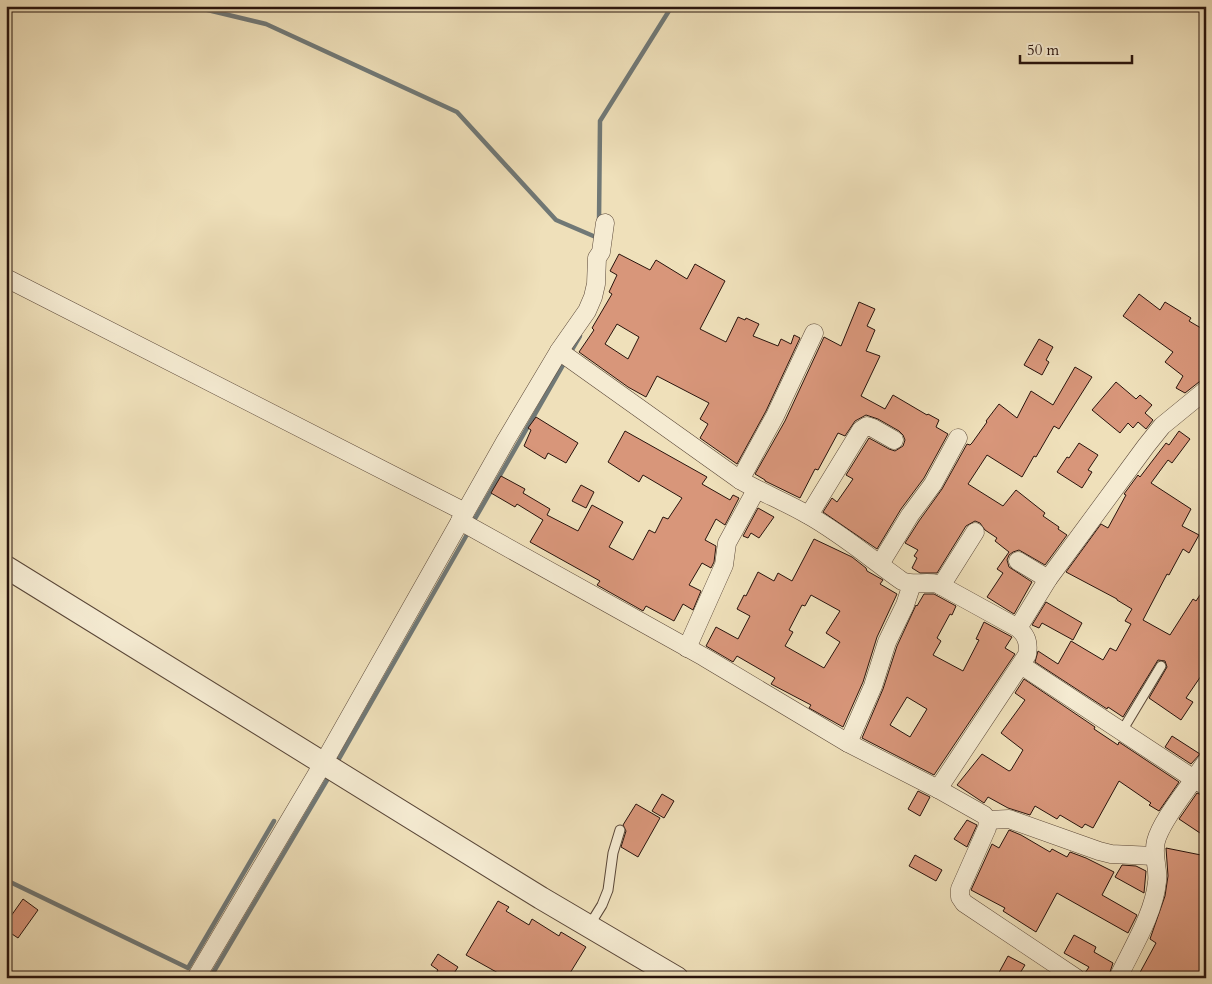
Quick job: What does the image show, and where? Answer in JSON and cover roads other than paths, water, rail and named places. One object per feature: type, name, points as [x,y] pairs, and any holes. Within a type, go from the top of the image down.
[{"type":"street","points":[[196,978],[333,768],[467,522],[565,355],[593,297],[596,284],[597,258],[601,252],[605,223]]},
{"type":"street","points":[[6,278],[467,522],[704,657],[848,743],[938,788],[984,815],[988,820],[987,828],[960,889],[960,897],[964,902],[1076,978]]},
{"type":"street","points":[[740,480],[784,399],[814,333]]},
{"type":"street","points":[[565,355],[740,480],[756,490],[809,515],[842,536],[902,581],[912,584],[933,583],[941,586],[1024,633],[1028,646],[1027,655],[938,788]]},
{"type":"street","points":[[1018,628],[1048,580],[1162,426],[1206,390]]},
{"type":"street","points":[[809,515],[861,430],[867,426],[894,440]]},
{"type":"street","points":[[880,564],[910,515],[933,484],[958,438]]},
{"type":"street","points":[[687,648],[724,565],[727,543],[756,490]]},
{"type":"street","points":[[941,586],[975,532]]},
{"type":"street","points":[[1018,561],[1048,580]]},
{"type":"street","points":[[6,568],[589,926],[677,978]]},
{"type":"street","points":[[848,743],[873,686],[888,642],[905,605],[912,584]]},
{"type":"street","points":[[1021,665],[1200,782]]},
{"type":"street","points":[[1118,978],[1148,916],[1156,890],[1158,880],[1154,856],[1156,840],[1162,827],[1200,782],[1206,762]]},
{"type":"street","points":[[988,820],[1009,819],[1105,852],[1154,856]]},
{"type":"lane","points":[[1122,731],[1161,666]]},
{"type":"lane","points":[[589,926],[602,905],[608,890],[613,853],[620,830]]},
{"type":"waterway","points":[[191,6],[266,24],[457,112],[556,220],[598,238]]},
{"type":"waterway","points":[[599,222],[600,121],[672,6]]},
{"type":"waterway","points":[[570,353],[580,336]]},
{"type":"waterway","points":[[472,524],[566,360]]},
{"type":"waterway","points":[[336,764],[469,531]]},
{"type":"waterway","points":[[210,978],[330,775]]},
{"type":"waterway","points":[[6,880],[188,968],[274,821]]}]
